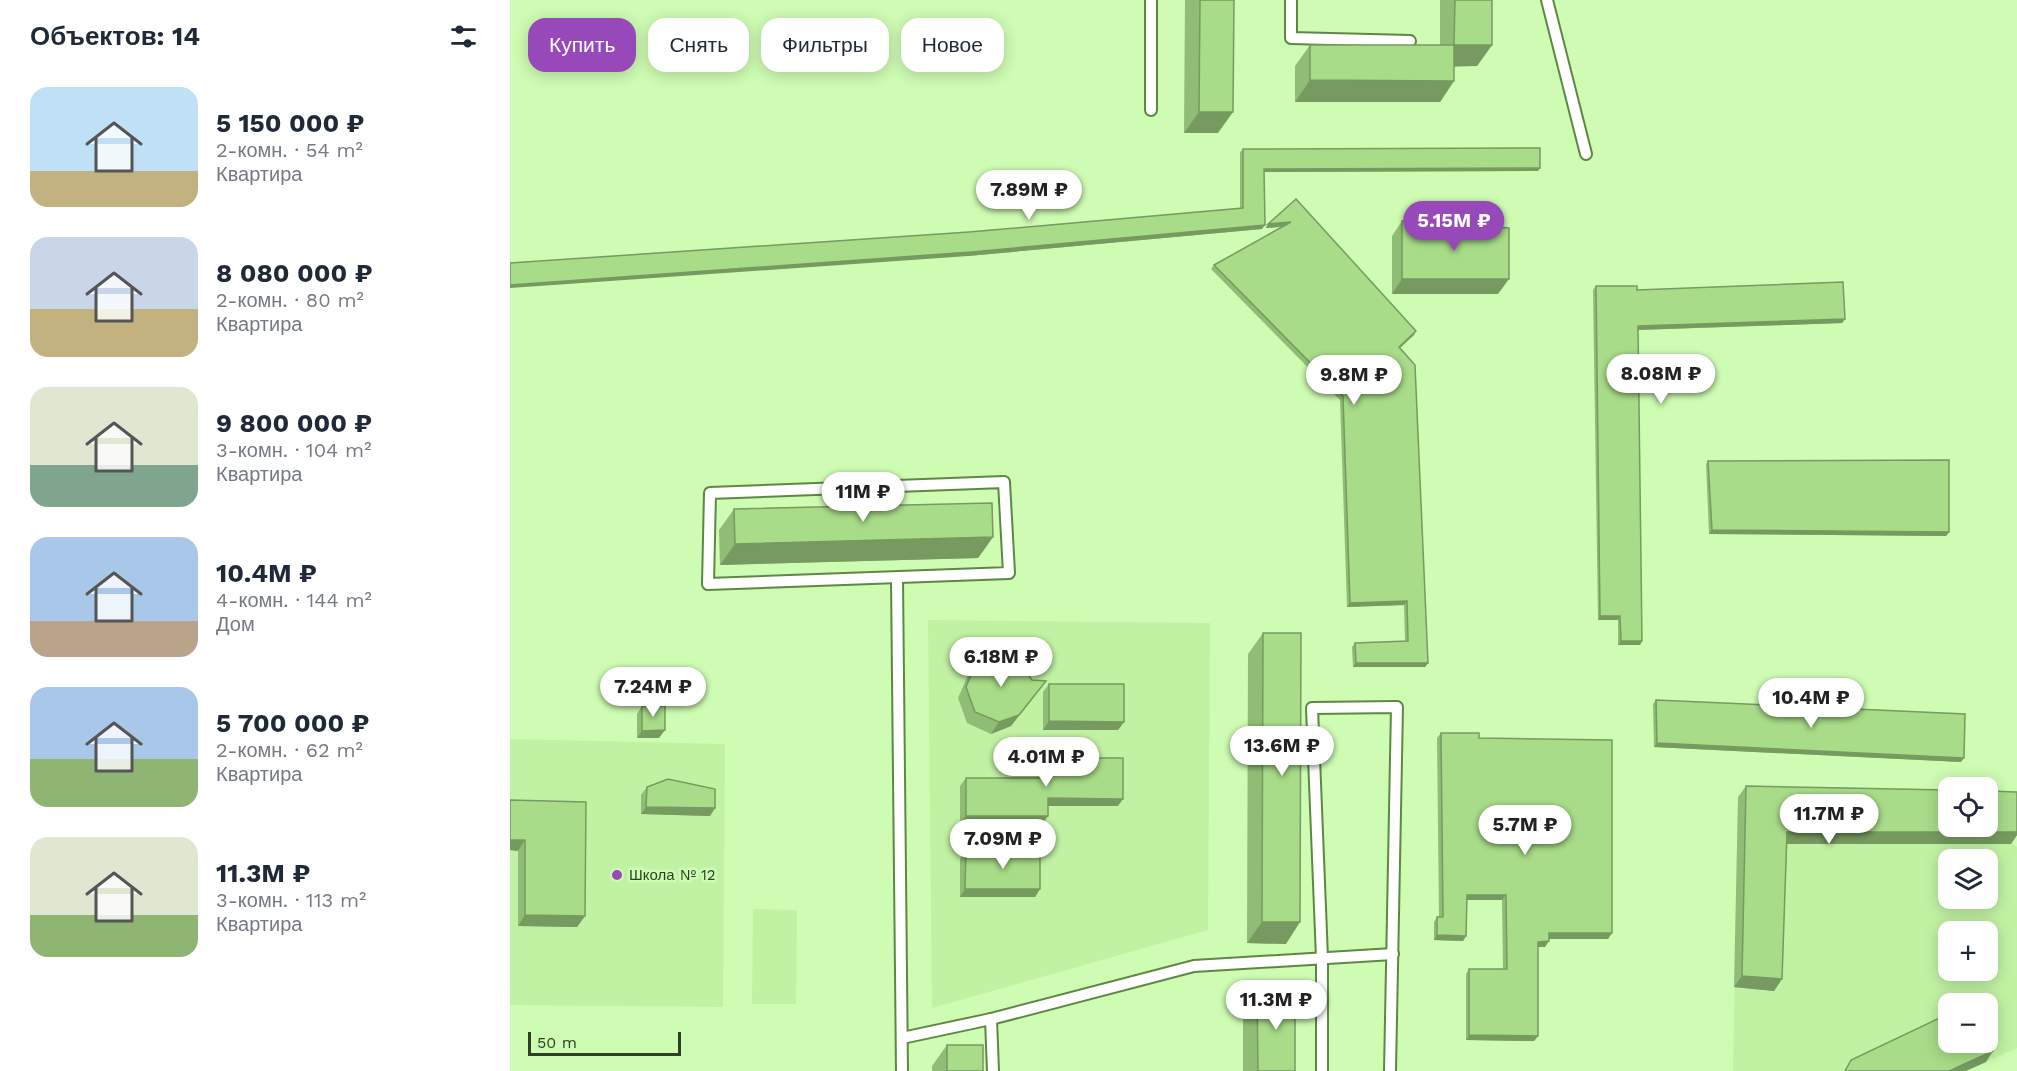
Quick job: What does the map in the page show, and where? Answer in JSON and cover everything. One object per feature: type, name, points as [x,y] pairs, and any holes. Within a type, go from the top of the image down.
[{"type":"lane","points":[[1151,0],[1151,110]]},
{"type":"lane","points":[[1291,0],[1291,38],[1410,41]]},
{"type":"lane","points":[[1547,0],[1586,154]]},
{"type":"lane","points":[[1004,482],[1009,573],[897,579],[708,584],[710,493],[1004,482]]},
{"type":"lane","points":[[897,579],[902,1071]]},
{"type":"lane","points":[[1322,1071],[1322,958],[1312,708],[1397,707],[1390,1071]]},
{"type":"lane","points":[[902,1038],[991,1019],[1194,966],[1392,954]]},
{"type":"lane","points":[[991,1019],[993,1071]]},
{"type":"shaded area","points":[[928,620],[1210,623],[1208,930],[932,1008]]},
{"type":"shaded area","name":"Школа № 12","points":[[510,739],[725,744],[723,1007],[510,1005]]},
{"type":"shaded area","points":[[1738,797],[1938,802],[1938,837],[1998,837],[1998,833],[2017,847],[2017,1048],[1966,1071],[1733,1071]]},
{"type":"shaded area","points":[[753,909],[797,910],[796,1004],[752,1004]]},
{"type":"building","points":[[1200,0],[1234,0],[1233,112],[1199,112]]},
{"type":"building","points":[[1455,0],[1492,0],[1492,45],[1454,45]]},
{"type":"building","points":[[1310,45],[1454,45],[1454,81],[1310,80]]},
{"type":"building","points":[[1540,148],[1540,168],[1264,169],[1265,225],[971,252],[510,285],[510,263],[969,232],[1243,208],[1243,149]]},
{"type":"building","points":[[1296,199],[1416,331],[1399,347],[1415,365],[1428,663],[1356,663],[1355,643],[1408,641],[1407,601],[1350,603],[1343,396],[1214,265],[1291,222],[1268,224]]},
{"type":"building","points":[[1402,221],[1509,228],[1509,279],[1402,279]]},
{"type":"building","points":[[1843,282],[1845,319],[1638,326],[1642,641],[1621,641],[1620,616],[1600,616],[1596,286],[1637,286],[1637,290]]},
{"type":"building","points":[[1949,460],[1949,532],[1712,530],[1708,461]]},
{"type":"building","points":[[992,503],[993,537],[735,544],[734,509]]},
{"type":"building","points":[[1263,633],[1301,633],[1300,922],[1262,922]]},
{"type":"building","points":[[1001,654],[1019,663],[1032,680],[1046,681],[1019,715],[999,722],[975,712],[966,687],[976,663]]},
{"type":"building","points":[[1049,684],[1124,684],[1124,722],[1049,721]]},
{"type":"building","points":[[1656,700],[1965,714],[1964,758],[1657,743]]},
{"type":"building","points":[[642,706],[665,706],[665,730],[642,731]]},
{"type":"building","points":[[1441,733],[1479,733],[1479,738],[1612,740],[1612,933],[1549,933],[1549,941],[1538,942],[1538,1036],[1469,1035],[1469,969],[1507,969],[1506,895],[1467,895],[1466,936],[1437,935],[1437,917],[1443,917]]},
{"type":"building","points":[[1049,758],[1123,758],[1123,799],[1048,798],[1048,816],[966,816],[966,778],[1048,778]]},
{"type":"building","points":[[668,779],[715,789],[715,808],[646,807],[647,787]]},
{"type":"building","points":[[1746,786],[1938,790],[1938,832],[1787,832],[1782,979],[1742,976]]},
{"type":"building","points":[[1998,791],[2017,792],[2017,832],[1998,832]]},
{"type":"building","points":[[510,800],[586,802],[585,916],[525,915],[525,840],[510,840]]},
{"type":"building","points":[[966,851],[1040,851],[1040,889],[965,889]]},
{"type":"building","points":[[1257,991],[1295,991],[1295,1071],[1258,1071]]},
{"type":"building","points":[[1938,1019],[1938,1053],[1989,1053],[1949,1071],[1845,1071],[1851,1060]]},
{"type":"building","points":[[947,1045],[983,1045],[983,1071],[947,1071]]},
{"type":"place","name":"Школа № 12","points":[[617,875]]}]
